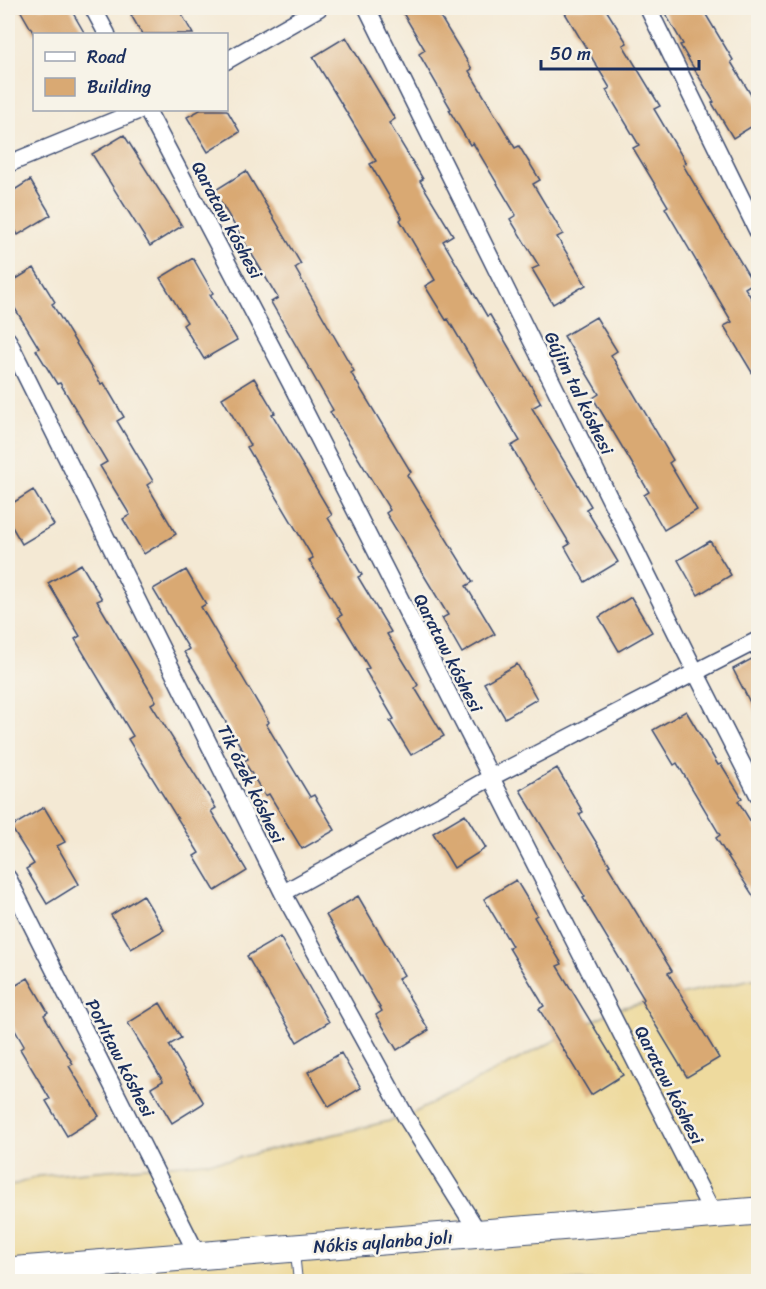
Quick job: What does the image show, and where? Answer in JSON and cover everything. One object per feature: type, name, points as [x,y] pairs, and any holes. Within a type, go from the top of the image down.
[{"type":"main road","name":"Nókis aylanba jolı","points":[[8,1271],[759,1211]]},
{"type":"street","points":[[93,8],[106,33]]},
{"type":"street","points":[[228,60],[319,8]]},
{"type":"street","name":"Gújim tal kóshesi","points":[[367,8],[696,673],[759,795]]},
{"type":"street","points":[[648,8],[759,232]]},
{"type":"street","points":[[8,164],[138,111]]},
{"type":"street","name":"Qarataw kóshesi","points":[[148,111],[290,382],[713,1214]]},
{"type":"street","name":"Tik ózek kóshesi","points":[[8,340],[283,893],[406,1117],[480,1235]]},
{"type":"street","points":[[283,893],[490,778],[759,640]]},
{"type":"street","name":"Porlıtaw kóshesi","points":[[8,878],[198,1256]]},
{"type":"lane","points":[[295,1248],[298,1281]]},
{"type":"sand","points":[[752,979],[758,980],[758,1281],[8,1282],[8,1187],[39,1176],[229,1160],[406,1117],[616,1009]]},
{"type":"building","points":[[19,8],[70,8],[84,33],[33,33]]},
{"type":"building","points":[[145,8],[178,8],[192,33],[141,33],[131,15]]},
{"type":"building","points":[[400,8],[435,8],[472,69],[469,71],[515,148],[519,146],[540,180],[533,184],[563,234],[557,237],[586,285],[553,304],[532,269],[539,266],[510,219],[516,215],[473,143],[470,145],[449,110],[451,109],[419,54],[425,50]]},
{"type":"building","points":[[562,8],[605,8],[627,43],[623,45],[660,106],[654,109],[686,163],[683,165],[753,283],[745,288],[759,310],[759,384],[724,326],[732,322],[665,208],[668,206],[633,148],[639,145],[606,90],[610,88]]},
{"type":"building","points":[[662,8],[702,8],[759,108],[759,122],[733,138],[680,45],[683,44]]},
{"type":"building","points":[[346,37],[395,119],[389,123],[423,179],[420,181],[453,235],[443,241],[487,316],[490,315],[541,403],[532,408],[591,506],[586,509],[618,562],[585,582],[565,547],[570,544],[511,446],[520,441],[448,319],[446,320],[425,286],[435,280],[370,164],[376,161],[313,57]]},
{"type":"building","points":[[198,111],[228,111],[240,132],[208,152],[187,117]]},
{"type":"building","points":[[124,135],[182,226],[150,246],[92,154]]},
{"type":"building","points":[[246,171],[301,264],[295,268],[354,371],[351,373],[411,472],[407,475],[473,582],[466,586],[495,634],[462,653],[442,618],[448,615],[386,513],[390,510],[330,412],[333,410],[271,302],[278,298],[214,191]]},
{"type":"building","points":[[30,180],[51,215],[18,235],[8,216],[8,194]]},
{"type":"building","points":[[193,258],[213,293],[210,295],[237,340],[204,359],[183,325],[187,322],[160,278]]},
{"type":"building","points":[[34,268],[55,302],[52,304],[124,417],[117,421],[153,481],[147,485],[176,534],[144,554],[123,519],[130,515],[100,466],[107,462],[60,383],[57,384],[36,350],[39,348],[8,297],[8,284]]},
{"type":"building","points":[[596,317],[617,351],[611,355],[673,460],[669,463],[697,510],[664,530],[644,495],[649,492],[593,398],[599,394],[564,336]]},
{"type":"building","points":[[254,378],[275,413],[272,414],[332,515],[328,518],[362,575],[358,577],[391,632],[387,634],[418,685],[415,688],[444,736],[411,755],[390,721],[394,719],[365,670],[369,668],[338,617],[342,615],[309,560],[313,558],[247,447],[250,445],[222,398]]},
{"type":"building","points":[[33,490],[54,525],[22,544],[8,520],[8,506]]},
{"type":"building","points":[[710,541],[731,575],[698,595],[678,560]]},
{"type":"building","points":[[81,564],[102,599],[97,601],[156,701],[151,704],[216,808],[211,811],[247,871],[215,891],[194,856],[199,853],[128,739],[133,736],[75,639],[80,636],[48,583]]},
{"type":"building","points":[[186,570],[206,604],[201,607],[269,722],[266,724],[310,797],[314,795],[335,830],[302,849],[269,794],[265,796],[244,761],[248,759],[184,652],[189,649],[153,589]]},
{"type":"building","points":[[631,597],[652,632],[619,651],[599,617]]},
{"type":"building","points":[[759,655],[759,720],[733,669]]},
{"type":"building","points":[[517,664],[537,699],[505,718],[484,683]]},
{"type":"building","points":[[686,711],[718,765],[721,764],[742,798],[738,801],[759,835],[759,905],[716,838],[720,835],[677,763],[674,765],[653,730]]},
{"type":"building","points":[[557,768],[583,812],[579,814],[610,865],[608,866],[672,971],[668,973],[719,1058],[687,1077],[641,1001],[644,999],[583,898],[585,897],[520,790]]},
{"type":"building","points":[[44,807],[65,842],[57,846],[79,884],[47,904],[26,869],[34,864],[11,827]]},
{"type":"building","points":[[465,814],[486,848],[454,868],[433,833]]},
{"type":"building","points":[[516,880],[537,915],[534,917],[562,964],[557,966],[623,1075],[591,1095],[539,1009],[544,1006],[509,948],[512,946],[484,899]]},
{"type":"building","points":[[143,895],[164,930],[131,949],[111,915]]},
{"type":"building","points":[[358,896],[404,975],[398,979],[429,1030],[397,1050],[376,1015],[382,1011],[326,915]]},
{"type":"building","points":[[280,937],[329,1022],[297,1042],[247,956]]},
{"type":"building","points":[[28,978],[48,1012],[44,1015],[73,1064],[69,1066],[99,1116],[67,1136],[46,1101],[50,1099],[20,1049],[24,1046],[8,1018],[8,990]]},
{"type":"building","points":[[160,1003],[181,1038],[169,1045],[204,1103],[172,1123],[151,1088],[163,1081],[128,1023]]},
{"type":"building","points":[[341,1053],[361,1088],[329,1107],[308,1072]]}]
